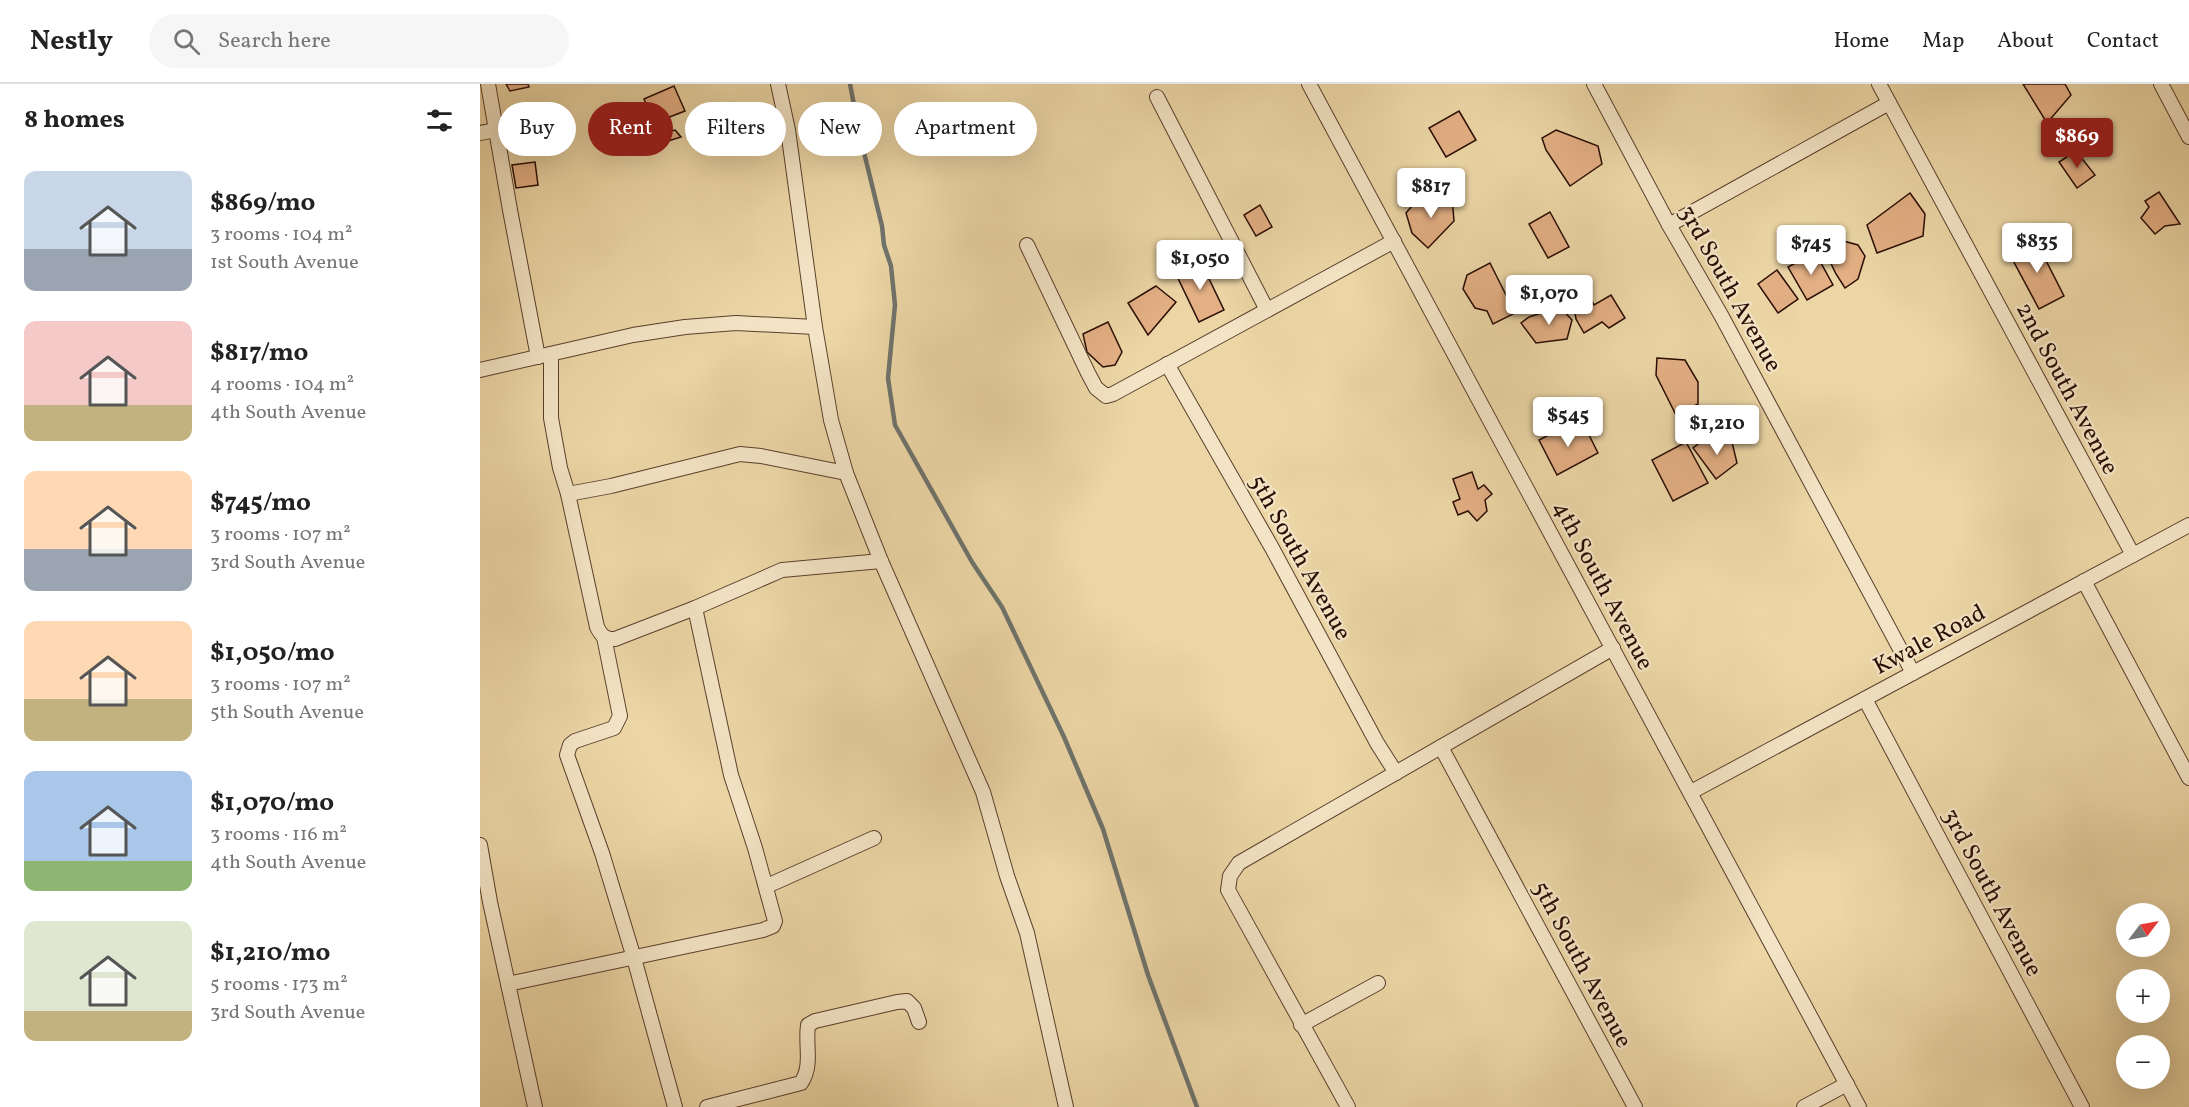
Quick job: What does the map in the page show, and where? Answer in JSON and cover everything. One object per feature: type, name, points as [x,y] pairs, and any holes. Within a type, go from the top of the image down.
[{"type":"street","points":[[488,84],[545,355],[551,418],[560,468],[568,494],[597,627],[604,637],[620,716],[615,729],[575,741],[570,745],[567,755],[602,853],[675,1107]]},
{"type":"street","points":[[778,84],[788,130],[815,327],[831,420],[846,473],[881,561],[983,792],[1007,876],[1027,933],[1066,1107]]},
{"type":"street","name":"4th South Avenue","points":[[1309,84],[1860,1107]]},
{"type":"street","name":"3rd South Avenue","points":[[1594,84],[1913,673]]},
{"type":"street","name":"2nd South Avenue","points":[[1879,84],[2133,555]]},
{"type":"street","points":[[2161,84],[2189,137]]},
{"type":"street","points":[[1157,97],[1267,310]]},
{"type":"street","points":[[1669,225],[1889,103]]},
{"type":"street","points":[[480,133],[496,130]]},
{"type":"street","points":[[1026,245],[1088,373],[1096,388],[1106,396],[1394,241]]},
{"type":"street","points":[[480,370],[633,335],[686,327],[736,323],[815,327]]},
{"type":"street","name":"5th South Avenue","points":[[1167,364],[1272,548],[1377,743],[1396,773]]},
{"type":"street","points":[[568,494],[611,486],[740,454],[846,473]]},
{"type":"street","name":"Kwale Road","points":[[1691,792],[2189,525]]},
{"type":"street","points":[[604,637],[609,640],[615,639],[695,608],[782,570],[881,561]]},
{"type":"street","points":[[2084,581],[2189,778]]},
{"type":"street","points":[[508,984],[763,930],[773,926],[776,921],[731,775],[695,608]]},
{"type":"street","points":[[1348,1107],[1228,890],[1230,876],[1239,863],[1613,648]]},
{"type":"street","name":"3rd South Avenue","points":[[1865,699],[2082,1107]]},
{"type":"street","name":"5th South Avenue","points":[[1440,747],[1630,1106]]},
{"type":"street","points":[[767,886],[874,838]]},
{"type":"street","points":[[480,845],[535,1107]]},
{"type":"street","points":[[1302,1027],[1378,983]]},
{"type":"street","points":[[707,1107],[801,1083],[806,1075],[808,1064],[808,1025],[815,1021],[907,1001],[914,1008],[919,1022]]},
{"type":"street","points":[[1804,1107],[1847,1083]]},
{"type":"building","points":[[506,84],[528,84],[529,87],[510,91]]},
{"type":"building","points":[[2023,84],[2065,84],[2071,95],[2047,123]]},
{"type":"building","points":[[674,86],[685,111],[673,116],[673,102],[645,102],[644,99]]},
{"type":"building","points":[[1459,111],[1476,140],[1446,157],[1429,128]]},
{"type":"building","points":[[675,130],[681,137],[673,140],[673,131]]},
{"type":"building","points":[[1556,130],[1598,146],[1602,164],[1570,186],[1546,150],[1542,138]]},
{"type":"building","points":[[2076,151],[2095,175],[2077,188],[2059,162]]},
{"type":"building","points":[[535,162],[538,185],[516,188],[512,165]]},
{"type":"building","points":[[2159,192],[2180,224],[2165,226],[2155,234],[2141,218],[2149,207],[2145,201]]},
{"type":"building","points":[[1910,193],[1925,214],[1923,236],[1877,253],[1867,225]]},
{"type":"building","points":[[1452,197],[1454,221],[1428,248],[1412,233],[1406,213],[1417,200]]},
{"type":"building","points":[[1260,205],[1272,227],[1256,236],[1244,215]]},
{"type":"building","points":[[1550,212],[1569,247],[1548,258],[1529,224]]},
{"type":"building","points":[[1836,239],[1858,245],[1865,256],[1858,279],[1845,288],[1824,249]]},
{"type":"building","points":[[2035,239],[2064,296],[2039,309],[2009,253]]},
{"type":"building","points":[[1815,252],[1833,285],[1807,300],[1788,267]]},
{"type":"building","points":[[1200,260],[1224,310],[1199,322],[1175,272]]},
{"type":"building","points":[[1490,263],[1515,313],[1493,324],[1487,311],[1475,308],[1463,289],[1467,275]]},
{"type":"building","points":[[1777,270],[1798,299],[1778,313],[1758,284]]},
{"type":"building","points":[[1156,286],[1176,302],[1148,335],[1128,303]]},
{"type":"building","points":[[1587,292],[1594,305],[1611,295],[1625,318],[1609,328],[1602,322],[1584,333],[1576,319],[1573,301]]},
{"type":"building","points":[[1560,307],[1572,320],[1567,339],[1536,343],[1521,323],[1529,317]]},
{"type":"building","points":[[1108,322],[1122,352],[1115,365],[1103,367],[1087,352],[1083,334]]},
{"type":"building","points":[[1657,358],[1685,360],[1698,382],[1698,404],[1676,415],[1656,375]]},
{"type":"building","points":[[1586,429],[1598,453],[1557,475],[1539,440],[1558,430]]},
{"type":"building","points":[[1731,438],[1737,463],[1716,479],[1693,448],[1703,440],[1716,442]]},
{"type":"building","points":[[1686,442],[1708,483],[1673,501],[1652,460]]},
{"type":"building","points":[[1472,472],[1478,489],[1484,485],[1492,494],[1485,500],[1487,511],[1477,521],[1468,511],[1458,515],[1453,502],[1460,499],[1453,479]]},
{"type":"waterway","points":[[850,84],[882,226],[884,245],[891,266],[895,305],[888,378],[895,425],[972,562],[1002,607],[1064,737],[1103,829],[1148,975],[1197,1107]]}]
